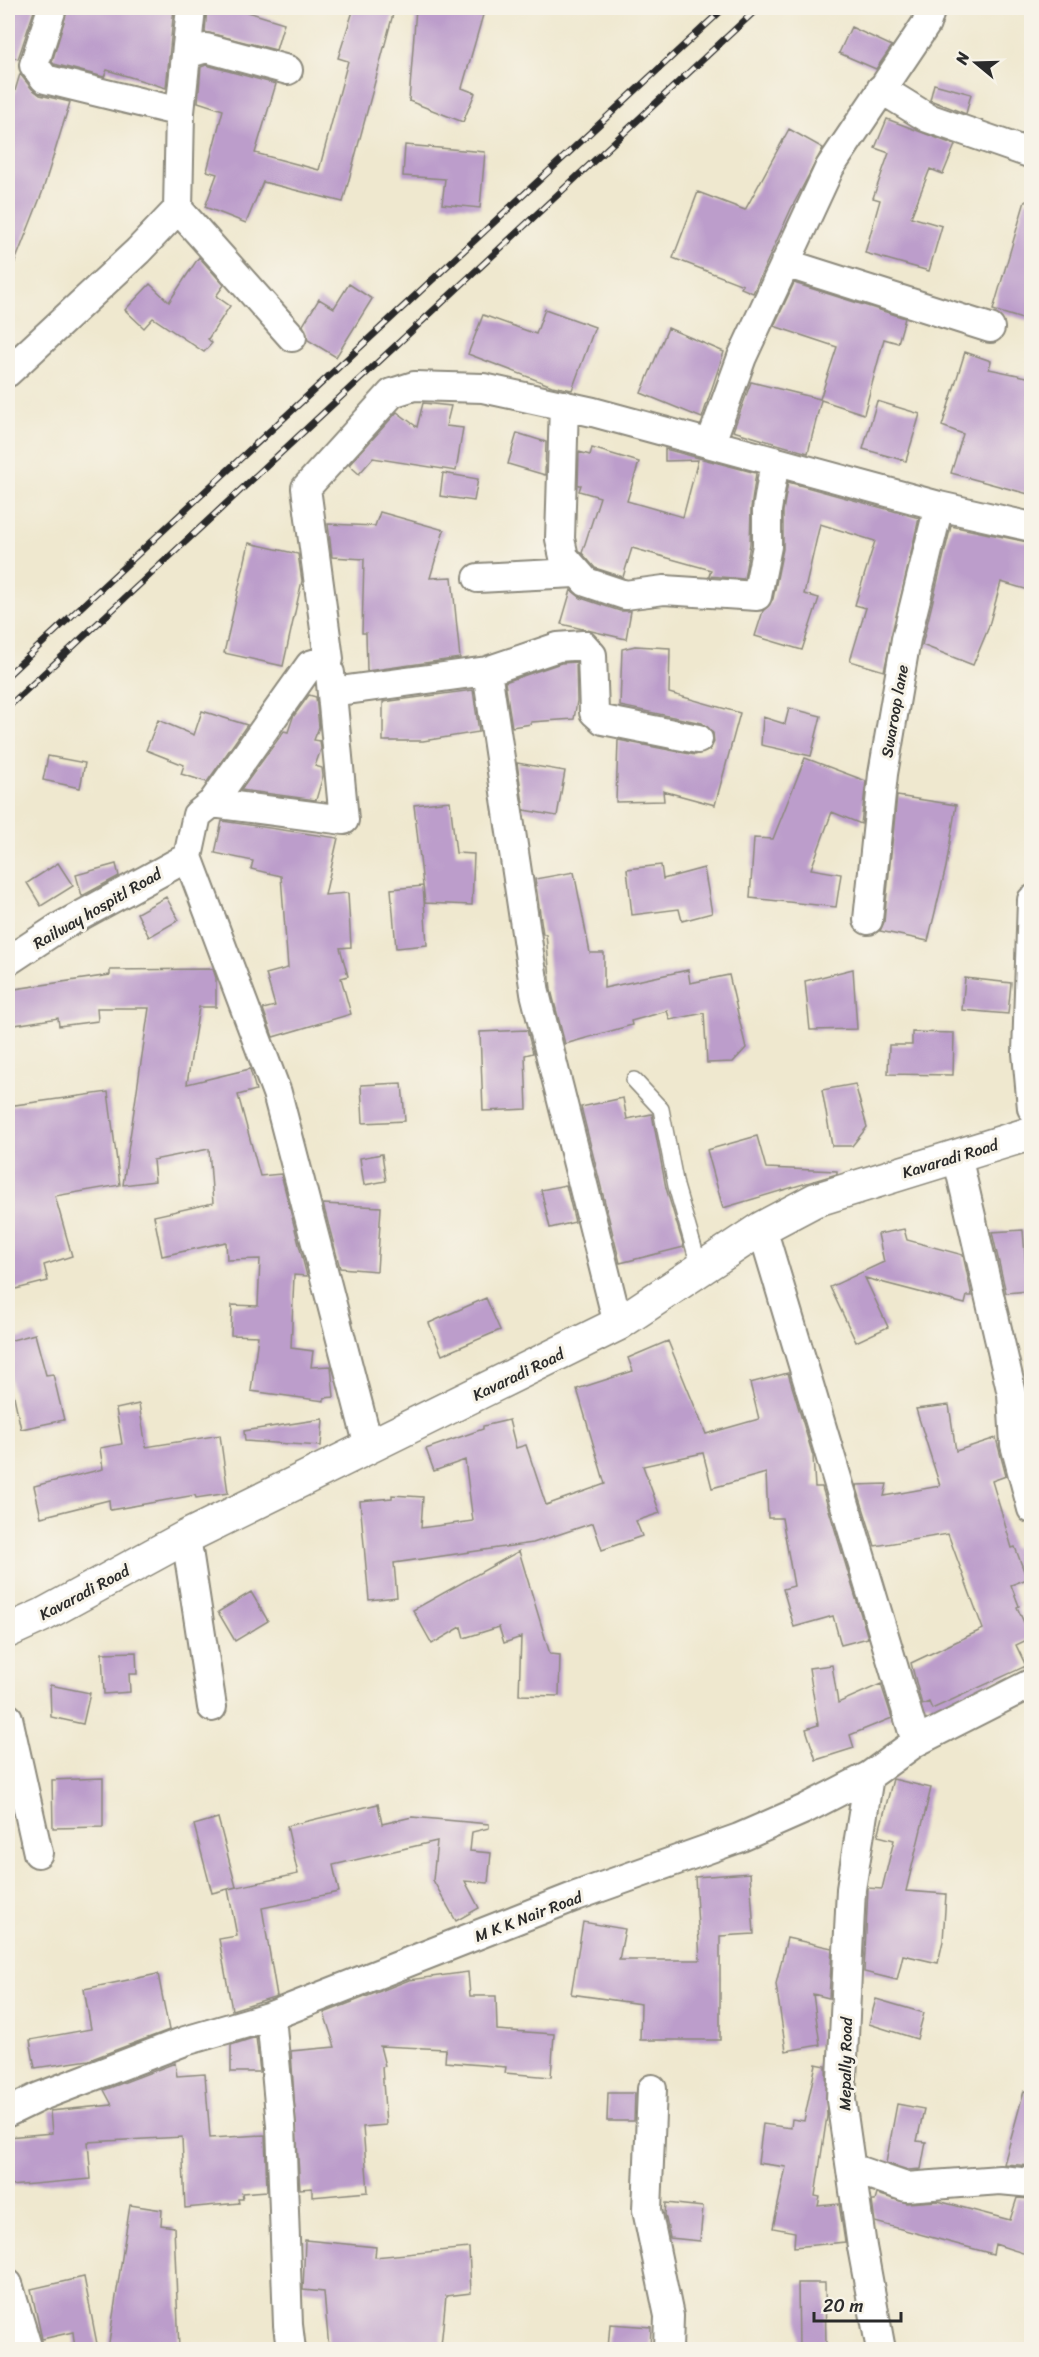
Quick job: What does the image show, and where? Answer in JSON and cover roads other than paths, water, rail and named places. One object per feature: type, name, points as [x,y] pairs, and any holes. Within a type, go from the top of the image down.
[{"type":"main road","name":"Kavaradi Road","points":[[8,1631],[43,1615],[186,1537],[618,1324],[762,1228],[815,1200],[1032,1133]]},
{"type":"street","points":[[52,8],[34,65],[45,79],[180,112]]},
{"type":"street","points":[[8,372],[138,251],[178,208],[180,112],[191,8]]},
{"type":"street","points":[[711,442],[742,357],[830,167],[926,24],[931,8]]},
{"type":"street","points":[[186,54],[206,48],[288,70]]},
{"type":"street","points":[[881,89],[928,118],[1032,154]]},
{"type":"street","points":[[178,208],[292,337]]},
{"type":"street","points":[[785,263],[990,328]]},
{"type":"street","points":[[212,803],[344,820],[329,659],[306,488],[373,411],[392,393],[414,386],[483,388],[564,405],[711,442],[939,506],[1032,527]]},
{"type":"street","points":[[564,405],[560,539],[564,557],[575,573],[586,582],[625,595],[664,590],[757,596],[767,546],[767,510],[776,461]]},
{"type":"street","name":"Swaroop lane","points":[[868,920],[883,774],[906,639],[939,506]]},
{"type":"street","points":[[478,578],[575,573]]},
{"type":"street","points":[[332,692],[487,671],[558,646],[583,645],[592,655],[594,712],[603,720],[698,739]]},
{"type":"street","points":[[329,659],[310,665],[212,803],[197,815],[188,857],[278,1093],[369,1447]]},
{"type":"street","points":[[487,671],[535,993],[618,1324]]},
{"type":"street","name":"Railway hospitl Road","points":[[8,961],[58,928],[188,857]]},
{"type":"street","points":[[1032,900],[1028,1053],[1032,1108]]},
{"type":"street","points":[[957,1156],[1022,1392],[1015,1445],[1032,1509]]},
{"type":"street","points":[[762,1228],[916,1742]]},
{"type":"street","points":[[186,1537],[212,1707]]},
{"type":"street","name":"M K K Nair Road","points":[[8,2112],[185,2041],[271,2016],[576,1896],[739,1838],[805,1809],[868,1776],[916,1742],[1032,1683]]},
{"type":"street","points":[[8,1718],[38,1853]]},
{"type":"street","name":"Mepally Road","points":[[868,1776],[851,1888],[841,2100],[881,2349]]},
{"type":"street","points":[[271,2016],[281,2125],[288,2325],[291,2349]]},
{"type":"street","points":[[652,2089],[647,2210],[669,2316],[668,2349]]},
{"type":"street","points":[[851,2168],[906,2187],[1000,2180],[1032,2183]]},
{"type":"street","points":[[8,2284],[28,2349]]},
{"type":"lane","points":[[634,1080],[661,1109],[676,1186],[700,1269]]},
{"type":"railway","points":[[8,675],[724,8]]},
{"type":"railway","points":[[8,707],[758,8]]}]
